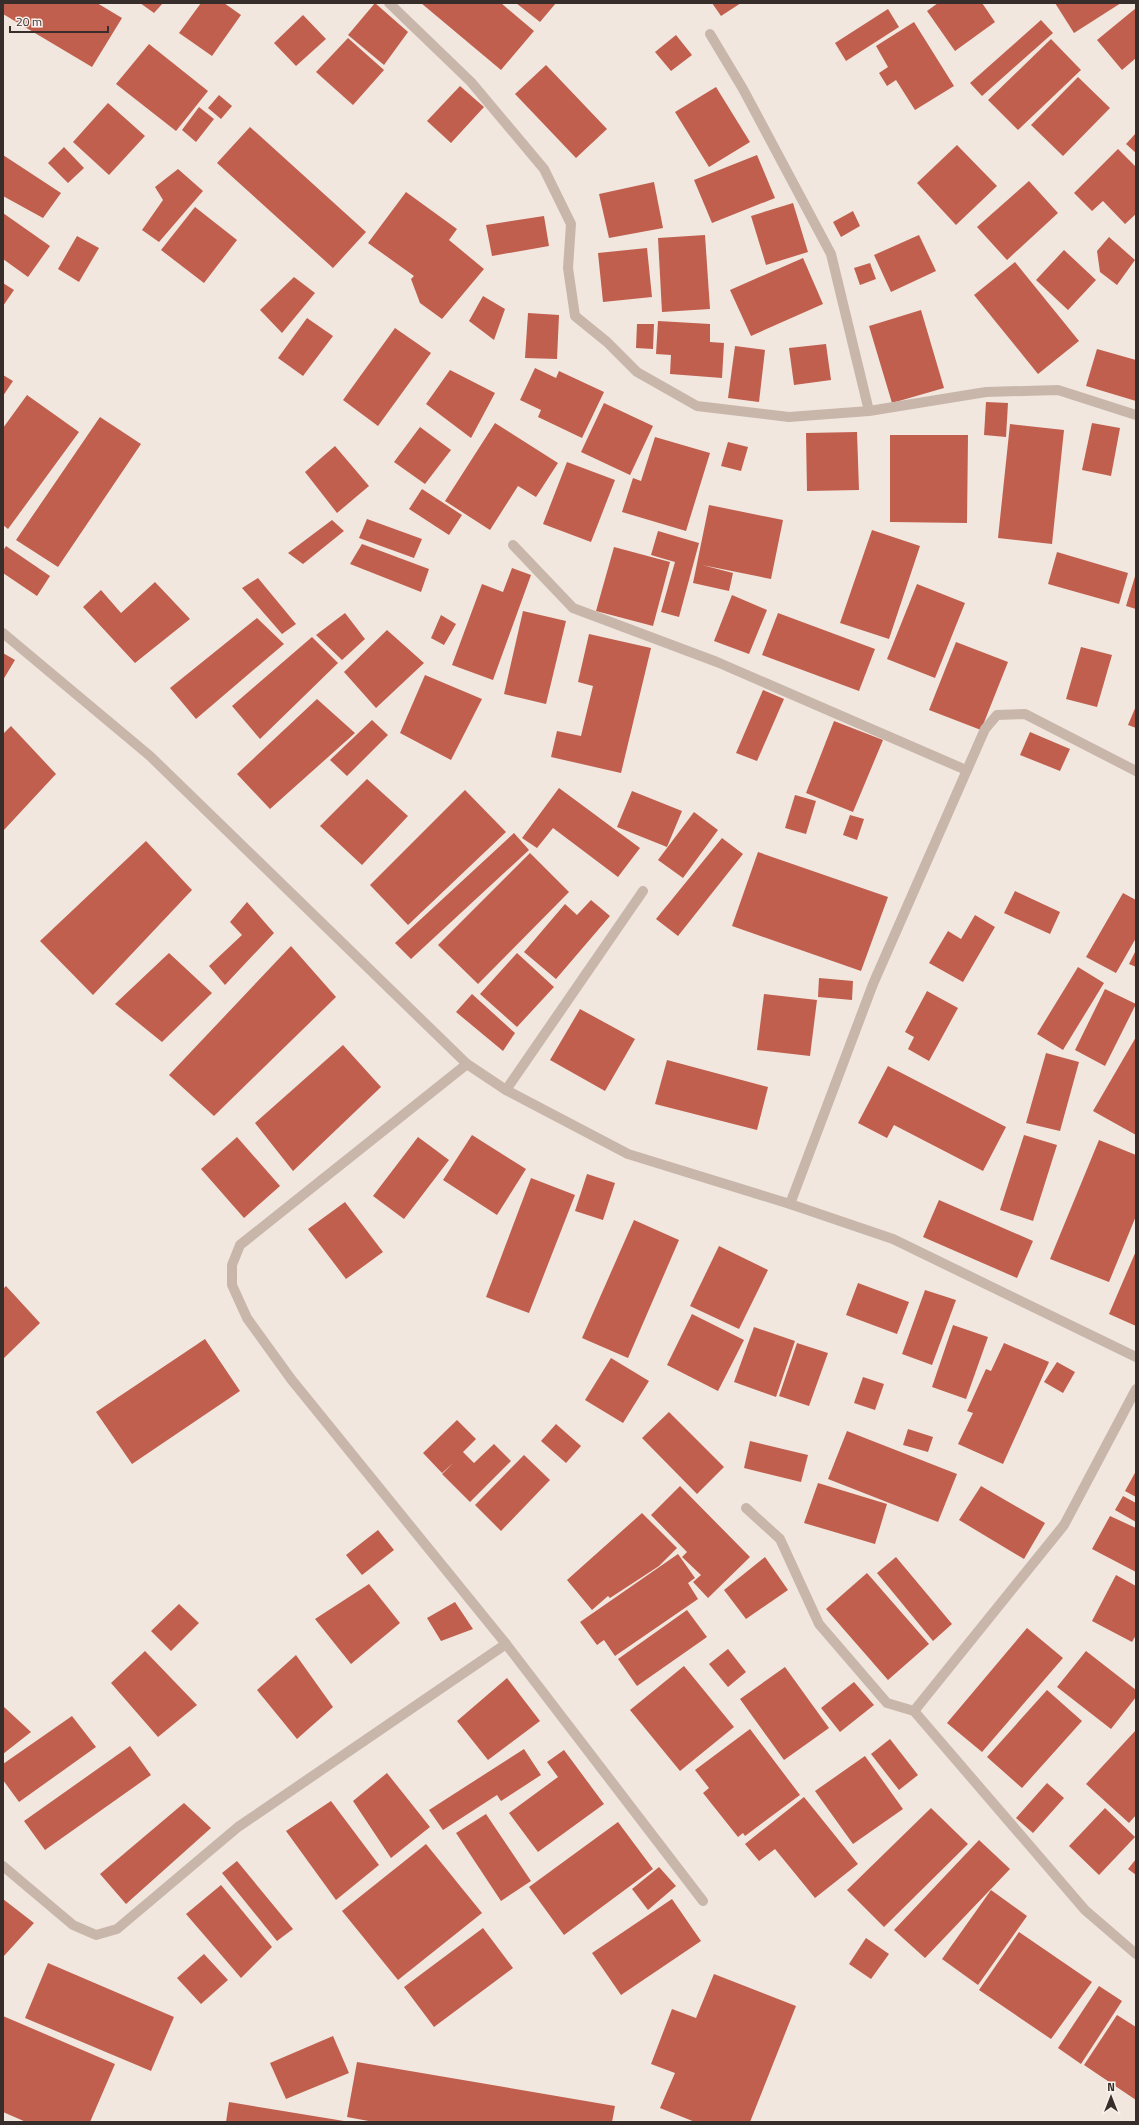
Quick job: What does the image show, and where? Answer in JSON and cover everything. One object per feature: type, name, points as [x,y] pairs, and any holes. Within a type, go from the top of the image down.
[{"type":"street","points":[[389,3],[471,82],[544,169],[570,224],[568,268],[575,316],[607,342],[637,372],[697,406],[789,417],[869,411],[986,392],[1058,390],[1136,415]]},
{"type":"street","points":[[710,34],[743,89],[831,254],[869,411]]},
{"type":"street","points":[[513,545],[573,608],[717,662],[966,770]]},
{"type":"street","points":[[3,633],[150,756],[467,1064],[506,1090],[628,1154],[790,1204],[893,1239],[1136,1357]]},
{"type":"street","points":[[790,1204],[873,984],[984,729],[997,715],[1025,714],[1136,771]]},
{"type":"street","points":[[506,1090],[643,891]]},
{"type":"street","points":[[467,1064],[240,1245],[232,1265],[232,1285],[247,1318],[291,1379],[506,1644],[703,1901]]},
{"type":"street","points":[[914,1711],[1064,1525],[1136,1389]]},
{"type":"street","points":[[746,1508],[780,1540],[819,1624],[887,1703],[914,1711],[1085,1910],[1136,1954]]},
{"type":"street","points":[[3,1866],[73,1925],[96,1935],[117,1929],[238,1827],[506,1644]]},
{"type":"building","points":[[3,3],[97,3],[122,18],[92,67],[3,14]]},
{"type":"building","points":[[140,3],[163,3],[154,13]]},
{"type":"building","points":[[201,3],[224,3],[241,15],[212,56],[179,33]]},
{"type":"building","points":[[375,3],[408,32],[384,65],[348,35]]},
{"type":"building","points":[[421,3],[501,3],[534,31],[501,70]]},
{"type":"building","points":[[516,3],[556,3],[540,22]]},
{"type":"building","points":[[712,3],[741,3],[721,16]]},
{"type":"building","points":[[938,3],[982,3],[995,22],[955,51],[927,11]]},
{"type":"building","points":[[1055,3],[1121,3],[1074,33]]},
{"type":"building","points":[[1136,8],[1136,58],[1122,70],[1097,40]]},
{"type":"building","points":[[888,9],[899,27],[846,61],[835,43]]},
{"type":"building","points":[[303,15],[326,39],[296,66],[274,43]]},
{"type":"building","points":[[1041,20],[1053,33],[982,96],[970,83]]},
{"type":"building","points":[[914,22],[954,86],[915,110],[896,80],[887,86],[879,73],[888,67],[876,46]]},
{"type":"building","points":[[676,35],[692,55],[671,71],[655,52]]},
{"type":"building","points":[[348,38],[384,70],[353,105],[316,72]]},
{"type":"building","points":[[1051,39],[1081,70],[1018,130],[988,100]]},
{"type":"building","points":[[149,44],[208,91],[176,131],[116,84]]},
{"type":"building","points":[[546,65],[607,129],[576,158],[515,94]]},
{"type":"building","points":[[1078,77],[1110,108],[1063,156],[1031,125]]},
{"type":"building","points":[[460,86],[484,107],[451,143],[427,121]]},
{"type":"building","points":[[716,87],[750,142],[709,167],[675,112]]},
{"type":"building","points":[[219,95],[232,106],[221,119],[208,108]]},
{"type":"building","points":[[108,103],[145,136],[109,175],[73,142]]},
{"type":"building","points":[[199,107],[214,119],[196,142],[182,130]]},
{"type":"building","points":[[250,127],[366,232],[333,268],[217,163]]},
{"type":"building","points":[[1136,133],[1136,153],[1126,144]]},
{"type":"building","points":[[957,145],[997,186],[956,225],[917,183]]},
{"type":"building","points":[[64,147],[84,168],[68,183],[48,163]]},
{"type":"building","points":[[1118,149],[1136,167],[1136,214],[1125,224],[1103,201],[1092,211],[1074,193]]},
{"type":"building","points":[[3,155],[61,193],[43,218],[3,196]]},
{"type":"building","points":[[757,155],[775,198],[712,223],[694,180]]},
{"type":"building","points":[[178,169],[203,191],[159,242],[142,230],[163,200],[155,187]]},
{"type":"building","points":[[1029,181],[1058,213],[1007,260],[977,227]]},
{"type":"building","points":[[654,182],[663,228],[609,238],[599,194]]},
{"type":"building","points":[[406,192],[457,229],[449,240],[484,269],[442,319],[420,303],[411,279],[414,276],[368,243]]},
{"type":"building","points":[[793,203],[808,252],[766,265],[751,216]]},
{"type":"building","points":[[195,207],[237,240],[204,283],[161,250]]},
{"type":"building","points":[[853,211],[860,226],[841,237],[833,222]]},
{"type":"building","points":[[3,213],[50,246],[28,277],[3,259]]},
{"type":"building","points":[[544,216],[549,246],[492,256],[486,225]]},
{"type":"building","points":[[705,235],[710,309],[662,312],[658,238]]},
{"type":"building","points":[[919,235],[936,271],[891,292],[874,255]]},
{"type":"building","points":[[77,236],[99,248],[79,282],[58,269]]},
{"type":"building","points":[[1109,237],[1135,260],[1117,285],[1100,272],[1097,251]]},
{"type":"building","points":[[647,248],[652,297],[603,302],[598,253]]},
{"type":"building","points":[[1064,250],[1096,280],[1068,310],[1036,280]]},
{"type":"building","points":[[803,258],[823,304],[751,336],[730,290]]},
{"type":"building","points":[[1015,262],[1079,341],[1038,374],[974,295]]},
{"type":"building","points":[[870,263],[876,279],[860,285],[854,268]]},
{"type":"building","points":[[294,277],[315,293],[282,333],[260,310]]},
{"type":"building","points":[[3,283],[14,290],[3,306]]},
{"type":"building","points":[[483,296],[505,309],[494,340],[469,321]]},
{"type":"building","points":[[921,310],[944,388],[892,403],[869,326]]},
{"type":"building","points":[[528,313],[559,315],[557,359],[525,358]]},
{"type":"building","points":[[307,318],[333,336],[303,376],[278,358]]},
{"type":"building","points":[[658,321],[710,324],[710,342],[724,343],[722,378],[670,374],[671,355],[656,354]]},
{"type":"building","points":[[637,324],[654,324],[653,349],[636,348]]},
{"type":"building","points":[[395,328],[431,353],[378,426],[343,400]]},
{"type":"building","points":[[826,344],[831,380],[794,385],[789,348]]},
{"type":"building","points":[[735,346],[765,350],[759,402],[728,398]]},
{"type":"building","points":[[1097,349],[1136,360],[1136,401],[1086,386]]},
{"type":"building","points":[[535,368],[556,378],[559,371],[604,392],[582,438],[538,417],[541,410],[520,400]]},
{"type":"building","points":[[450,370],[495,393],[471,438],[426,404]]},
{"type":"building","points":[[3,375],[13,381],[3,396]]},
{"type":"building","points":[[27,395],[79,432],[8,529],[3,525],[3,428]]},
{"type":"building","points":[[986,402],[1008,403],[1006,437],[984,435]]},
{"type":"building","points":[[604,403],[653,426],[630,475],[581,452]]},
{"type":"building","points":[[100,417],[141,444],[58,567],[16,540]]},
{"type":"building","points":[[495,423],[558,463],[536,497],[518,486],[490,530],[445,501]]},
{"type":"building","points":[[1092,423],[1120,428],[1111,476],[1082,470]]},
{"type":"building","points":[[1010,424],[1064,430],[1052,544],[998,538]]},
{"type":"building","points":[[420,427],[451,450],[425,484],[394,462]]},
{"type":"building","points":[[857,432],[859,490],[807,491],[806,433]]},
{"type":"building","points":[[890,435],[968,435],[967,523],[890,522]]},
{"type":"building","points":[[655,437],[710,453],[686,531],[622,512],[633,478],[641,481]]},
{"type":"building","points":[[728,442],[748,447],[741,471],[721,466]]},
{"type":"building","points":[[335,446],[369,486],[337,513],[305,472]]},
{"type":"building","points":[[567,462],[615,480],[591,542],[543,524]]},
{"type":"building","points":[[422,489],[462,515],[449,535],[409,509]]},
{"type":"building","points":[[709,505],[783,520],[771,579],[702,565],[733,573],[729,591],[693,583]]},
{"type":"building","points":[[367,519],[422,539],[414,558],[359,538]]},
{"type":"building","points":[[332,520],[344,531],[303,564],[288,553]]},
{"type":"building","points":[[872,530],[920,546],[889,639],[840,623]]},
{"type":"building","points":[[658,531],[699,543],[679,617],[661,612],[675,562],[651,555]]},
{"type":"building","points":[[362,544],[429,569],[421,592],[350,564]]},
{"type":"building","points":[[6,546],[50,576],[37,596],[3,573],[3,551]]},
{"type":"building","points":[[614,547],[670,562],[653,626],[596,611]]},
{"type":"building","points":[[1057,552],[1128,573],[1119,604],[1048,584]]},
{"type":"building","points":[[512,568],[531,575],[493,680],[452,665],[482,584],[503,592]]},
{"type":"building","points":[[1136,573],[1136,609],[1126,606]]},
{"type":"building","points":[[258,578],[296,624],[282,634],[242,588]]},
{"type":"building","points":[[155,582],[190,619],[135,663],[83,607],[101,590],[121,613]]},
{"type":"building","points":[[917,584],[965,603],[935,678],[887,659]]},
{"type":"building","points":[[732,595],[767,610],[749,654],[714,641]]},
{"type":"building","points":[[523,611],[566,621],[546,704],[504,694]]},
{"type":"building","points":[[345,613],[365,639],[342,660],[316,635]]},
{"type":"building","points":[[778,613],[875,649],[859,691],[762,655]]},
{"type":"building","points":[[441,615],[456,624],[444,645],[431,638]]},
{"type":"building","points":[[257,618],[284,644],[196,719],[170,688]]},
{"type":"building","points":[[387,630],[424,663],[376,708],[344,672]]},
{"type":"building","points":[[589,634],[651,648],[621,773],[551,757],[557,731],[581,736],[593,686],[578,682]]},
{"type":"building","points":[[312,637],[338,663],[260,739],[232,706]]},
{"type":"building","points":[[956,642],[1008,662],[981,730],[929,710]]},
{"type":"building","points":[[1081,647],[1112,655],[1097,707],[1066,699]]},
{"type":"building","points":[[3,653],[15,660],[3,680]]},
{"type":"building","points":[[425,675],[482,699],[451,760],[400,733]]},
{"type":"building","points":[[763,690],[784,699],[757,761],[736,753]]},
{"type":"building","points":[[317,699],[355,733],[270,809],[237,774]]},
{"type":"building","points":[[1136,706],[1136,728],[1128,725]]},
{"type":"building","points":[[372,720],[388,735],[347,776],[330,760]]},
{"type":"building","points":[[834,721],[883,740],[853,812],[806,793]]},
{"type":"building","points":[[11,726],[56,774],[3,831],[3,734]]},
{"type":"building","points":[[1030,732],[1070,749],[1060,771],[1020,755]]},
{"type":"building","points":[[367,779],[408,816],[362,865],[320,826]]},
{"type":"building","points":[[559,788],[640,848],[618,877],[553,828],[537,848],[522,838]]},
{"type":"building","points":[[465,790],[506,832],[408,925],[370,885]]},
{"type":"building","points":[[632,791],[682,811],[667,847],[617,827]]},
{"type":"building","points":[[795,795],[816,801],[806,834],[785,828]]},
{"type":"building","points":[[694,812],[718,830],[683,878],[658,860]]},
{"type":"building","points":[[850,815],[864,819],[857,840],[843,835]]},
{"type":"building","points":[[514,833],[529,850],[411,959],[395,943]]},
{"type":"building","points":[[722,838],[743,854],[678,936],[656,919]]},
{"type":"building","points":[[146,841],[192,890],[93,995],[40,941]]},
{"type":"building","points":[[758,852],[888,897],[861,971],[732,926]]},
{"type":"building","points":[[530,853],[569,892],[478,984],[438,945]]},
{"type":"building","points":[[1015,891],[1060,912],[1050,934],[1004,913]]},
{"type":"building","points":[[1123,893],[1136,900],[1136,938],[1116,973],[1086,957]]},
{"type":"building","points":[[591,900],[610,916],[556,979],[524,952],[565,904],[577,915]]},
{"type":"building","points":[[247,902],[274,933],[225,985],[209,966],[242,935],[230,922]]},
{"type":"building","points":[[975,915],[995,927],[963,982],[929,963],[948,931],[961,939]]},
{"type":"building","points":[[291,946],[336,997],[214,1116],[169,1075]]},
{"type":"building","points":[[1136,950],[1136,967],[1129,964]]},
{"type":"building","points":[[169,953],[212,993],[162,1042],[115,1004]]},
{"type":"building","points":[[517,953],[554,987],[517,1027],[480,994]]},
{"type":"building","points":[[1078,967],[1104,983],[1063,1050],[1037,1034]]},
{"type":"building","points":[[819,978],[853,981],[852,1000],[818,997]]},
{"type":"building","points":[[1105,989],[1136,1004],[1105,1066],[1075,1050]]},
{"type":"building","points":[[927,991],[958,1008],[929,1061],[908,1049],[914,1037],[905,1032]]},
{"type":"building","points":[[472,994],[515,1033],[503,1051],[456,1012]]},
{"type":"building","points":[[764,994],[817,1000],[810,1056],[757,1050]]},
{"type":"building","points":[[580,1009],[635,1039],[605,1091],[550,1060]]},
{"type":"building","points":[[1136,1037],[1136,1135],[1093,1111]]},
{"type":"building","points":[[343,1045],[381,1087],[293,1171],[255,1123]]},
{"type":"building","points":[[1046,1053],[1079,1062],[1060,1131],[1026,1123]]},
{"type":"building","points":[[667,1060],[768,1087],[757,1130],[655,1104]]},
{"type":"building","points":[[888,1066],[1006,1127],[983,1171],[894,1125],[887,1138],[858,1123]]},
{"type":"building","points":[[472,1135],[526,1169],[497,1215],[443,1180]]},
{"type":"building","points":[[1024,1135],[1057,1145],[1033,1221],[1000,1210]]},
{"type":"building","points":[[237,1137],[280,1186],[244,1218],[201,1169]]},
{"type":"building","points":[[418,1137],[449,1160],[404,1219],[373,1196]]},
{"type":"building","points":[[1099,1140],[1136,1155],[1136,1216],[1109,1282],[1050,1259]]},
{"type":"building","points":[[587,1174],[615,1183],[603,1220],[575,1211]]},
{"type":"building","points":[[531,1178],[575,1195],[529,1313],[486,1297]]},
{"type":"building","points":[[939,1200],[1033,1241],[1017,1278],[923,1237]]},
{"type":"building","points":[[345,1202],[383,1252],[346,1279],[308,1229]]},
{"type":"building","points":[[634,1220],[679,1240],[628,1358],[582,1338]]},
{"type":"building","points":[[719,1246],[768,1270],[739,1329],[690,1306]]},
{"type":"building","points":[[1136,1251],[1136,1326],[1109,1314]]},
{"type":"building","points":[[858,1283],[909,1302],[897,1334],[846,1315]]},
{"type":"building","points":[[6,1286],[40,1323],[3,1359],[3,1289]]},
{"type":"building","points":[[925,1290],[956,1300],[932,1365],[902,1354]]},
{"type":"building","points":[[692,1314],[744,1340],[718,1391],[667,1365]]},
{"type":"building","points":[[953,1325],[988,1337],[966,1399],[932,1387]]},
{"type":"building","points":[[754,1327],[795,1341],[776,1397],[734,1382]]},
{"type":"building","points":[[205,1339],[240,1391],[132,1464],[96,1412]]},
{"type":"building","points":[[797,1343],[828,1353],[809,1406],[779,1396]]},
{"type":"building","points":[[1004,1343],[1049,1362],[1003,1464],[958,1444],[973,1413],[967,1411],[986,1369],[991,1371]]},
{"type":"building","points":[[611,1358],[649,1381],[623,1423],[585,1400]]},
{"type":"building","points":[[1057,1362],[1075,1372],[1063,1393],[1044,1382]]},
{"type":"building","points":[[863,1377],[884,1384],[875,1410],[854,1403]]},
{"type":"building","points":[[669,1412],[724,1467],[697,1494],[642,1438]]},
{"type":"building","points":[[457,1420],[476,1439],[463,1452],[474,1463],[494,1444],[511,1461],[470,1502],[442,1474],[453,1463],[442,1473],[423,1453]]},
{"type":"building","points":[[556,1424],[581,1446],[566,1463],[541,1441]]},
{"type":"building","points":[[908,1429],[933,1437],[928,1452],[903,1445]]},
{"type":"building","points":[[847,1431],[957,1474],[938,1522],[828,1479]]},
{"type":"building","points":[[750,1441],[808,1455],[801,1482],[744,1468]]},
{"type":"building","points":[[524,1455],[550,1480],[501,1531],[475,1505]]},
{"type":"building","points":[[1136,1471],[1136,1497],[1125,1491]]},
{"type":"building","points":[[818,1483],[887,1504],[875,1544],[804,1523]]},
{"type":"building","points":[[680,1486],[750,1557],[708,1598],[693,1582],[701,1575],[682,1557],[687,1552],[651,1515]]},
{"type":"building","points":[[981,1486],[1045,1523],[1024,1559],[959,1520]]},
{"type":"building","points":[[1123,1496],[1136,1503],[1136,1522],[1115,1510]]},
{"type":"building","points":[[642,1513],[677,1548],[659,1566],[610,1598],[608,1596],[592,1610],[567,1580]]},
{"type":"building","points":[[1110,1516],[1136,1528],[1136,1572],[1092,1549]]},
{"type":"building","points":[[378,1530],[394,1550],[362,1575],[346,1555]]},
{"type":"building","points":[[678,1554],[695,1578],[688,1583],[698,1599],[615,1656],[604,1640],[597,1645],[580,1622]]},
{"type":"building","points":[[765,1557],[788,1590],[746,1619],[724,1590]]},
{"type":"building","points":[[896,1557],[952,1624],[933,1641],[877,1573]]},
{"type":"building","points":[[867,1573],[929,1644],[888,1680],[826,1609]]},
{"type":"building","points":[[1116,1575],[1136,1586],[1136,1635],[1132,1642],[1092,1621]]},
{"type":"building","points":[[369,1584],[400,1623],[351,1664],[315,1619]]},
{"type":"building","points":[[455,1602],[473,1629],[441,1641],[427,1618]]},
{"type":"building","points":[[179,1604],[199,1623],[171,1651],[151,1631]]},
{"type":"building","points":[[687,1610],[707,1637],[637,1686],[618,1659]]},
{"type":"building","points":[[1027,1628],[1063,1658],[982,1752],[947,1723]]},
{"type":"building","points":[[728,1649],[746,1672],[728,1687],[709,1664]]},
{"type":"building","points":[[145,1651],[197,1705],[158,1737],[111,1683]]},
{"type":"building","points":[[1086,1651],[1136,1690],[1136,1697],[1111,1729],[1057,1687]]},
{"type":"building","points":[[296,1655],[333,1707],[297,1739],[257,1690]]},
{"type":"building","points":[[684,1666],[734,1727],[680,1771],[630,1710]]},
{"type":"building","points":[[785,1667],[829,1728],[784,1760],[740,1699]]},
{"type":"building","points":[[507,1678],[540,1721],[488,1760],[457,1721]]},
{"type":"building","points":[[854,1682],[874,1705],[840,1732],[821,1708]]},
{"type":"building","points":[[1047,1690],[1082,1721],[1022,1788],[987,1757]]},
{"type":"building","points":[[3,1706],[31,1732],[3,1754]]},
{"type":"building","points":[[72,1716],[96,1747],[19,1802],[3,1780],[3,1764]]},
{"type":"building","points":[[750,1729],[800,1795],[745,1836],[743,1833],[738,1837],[703,1793],[709,1788],[695,1770]]},
{"type":"building","points":[[1136,1730],[1136,1815],[1129,1823],[1086,1784]]},
{"type":"building","points":[[890,1739],[918,1775],[899,1790],[871,1754]]},
{"type":"building","points":[[130,1746],[151,1775],[45,1850],[24,1821]]},
{"type":"building","points":[[524,1749],[541,1775],[501,1801],[497,1795],[443,1830],[429,1810]]},
{"type":"building","points":[[564,1750],[604,1804],[538,1852],[509,1813],[558,1777],[547,1762]]},
{"type":"building","points":[[865,1756],[903,1809],[853,1844],[815,1791]]},
{"type":"building","points":[[387,1773],[430,1827],[391,1858],[353,1801]]},
{"type":"building","points":[[1047,1783],[1064,1798],[1033,1833],[1016,1818]]},
{"type":"building","points":[[804,1797],[858,1864],[815,1898],[775,1849],[759,1861],[745,1844]]},
{"type":"building","points":[[331,1801],[379,1865],[336,1900],[286,1831]]},
{"type":"building","points":[[184,1803],[211,1828],[126,1904],[100,1874]]},
{"type":"building","points":[[931,1808],[968,1844],[884,1927],[847,1890]]},
{"type":"building","points":[[1105,1808],[1135,1837],[1099,1875],[1069,1846]]},
{"type":"building","points":[[486,1814],[531,1881],[501,1901],[456,1833]]},
{"type":"building","points":[[618,1822],[653,1869],[564,1935],[529,1887]]},
{"type":"building","points":[[979,1840],[1010,1869],[925,1958],[894,1930]]},
{"type":"building","points":[[426,1844],[482,1913],[398,1980],[342,1911]]},
{"type":"building","points":[[1136,1859],[1136,1875],[1128,1869]]},
{"type":"building","points":[[237,1861],[293,1929],[277,1941],[222,1873]]},
{"type":"building","points":[[659,1867],[676,1886],[648,1910],[632,1889]]},
{"type":"building","points":[[221,1885],[272,1947],[241,1978],[186,1914]]},
{"type":"building","points":[[991,1890],[1027,1916],[978,1985],[942,1959]]},
{"type":"building","points":[[3,1899],[34,1923],[3,1957]]},
{"type":"building","points":[[672,1899],[701,1941],[621,1995],[592,1953]]},
{"type":"building","points":[[483,1928],[513,1968],[434,2027],[404,1987]]},
{"type":"building","points":[[1019,1932],[1092,1982],[1051,2039],[979,1990]]},
{"type":"building","points":[[866,1938],[889,1954],[871,1979],[849,1964]]},
{"type":"building","points":[[204,1954],[228,1980],[201,2004],[177,1978]]},
{"type":"building","points":[[48,1963],[174,2017],[151,2071],[25,2018]]},
{"type":"building","points":[[714,1974],[796,2006],[750,2122],[695,2122],[660,2108],[675,2073],[651,2064],[672,2009],[696,2018]]},
{"type":"building","points":[[1099,1986],[1122,2001],[1081,2064],[1058,2048]]},
{"type":"building","points":[[1117,2015],[1136,2027],[1136,2100],[1084,2065]]},
{"type":"building","points":[[3,2016],[115,2064],[90,2122],[26,2122],[3,2112]]},
{"type":"building","points":[[333,2036],[349,2073],[286,2099],[270,2063]]},
{"type":"building","points":[[357,2062],[615,2106],[612,2122],[374,2122],[347,2117]]},
{"type":"building","points":[[229,2102],[344,2121],[344,2122],[226,2122]]}]
